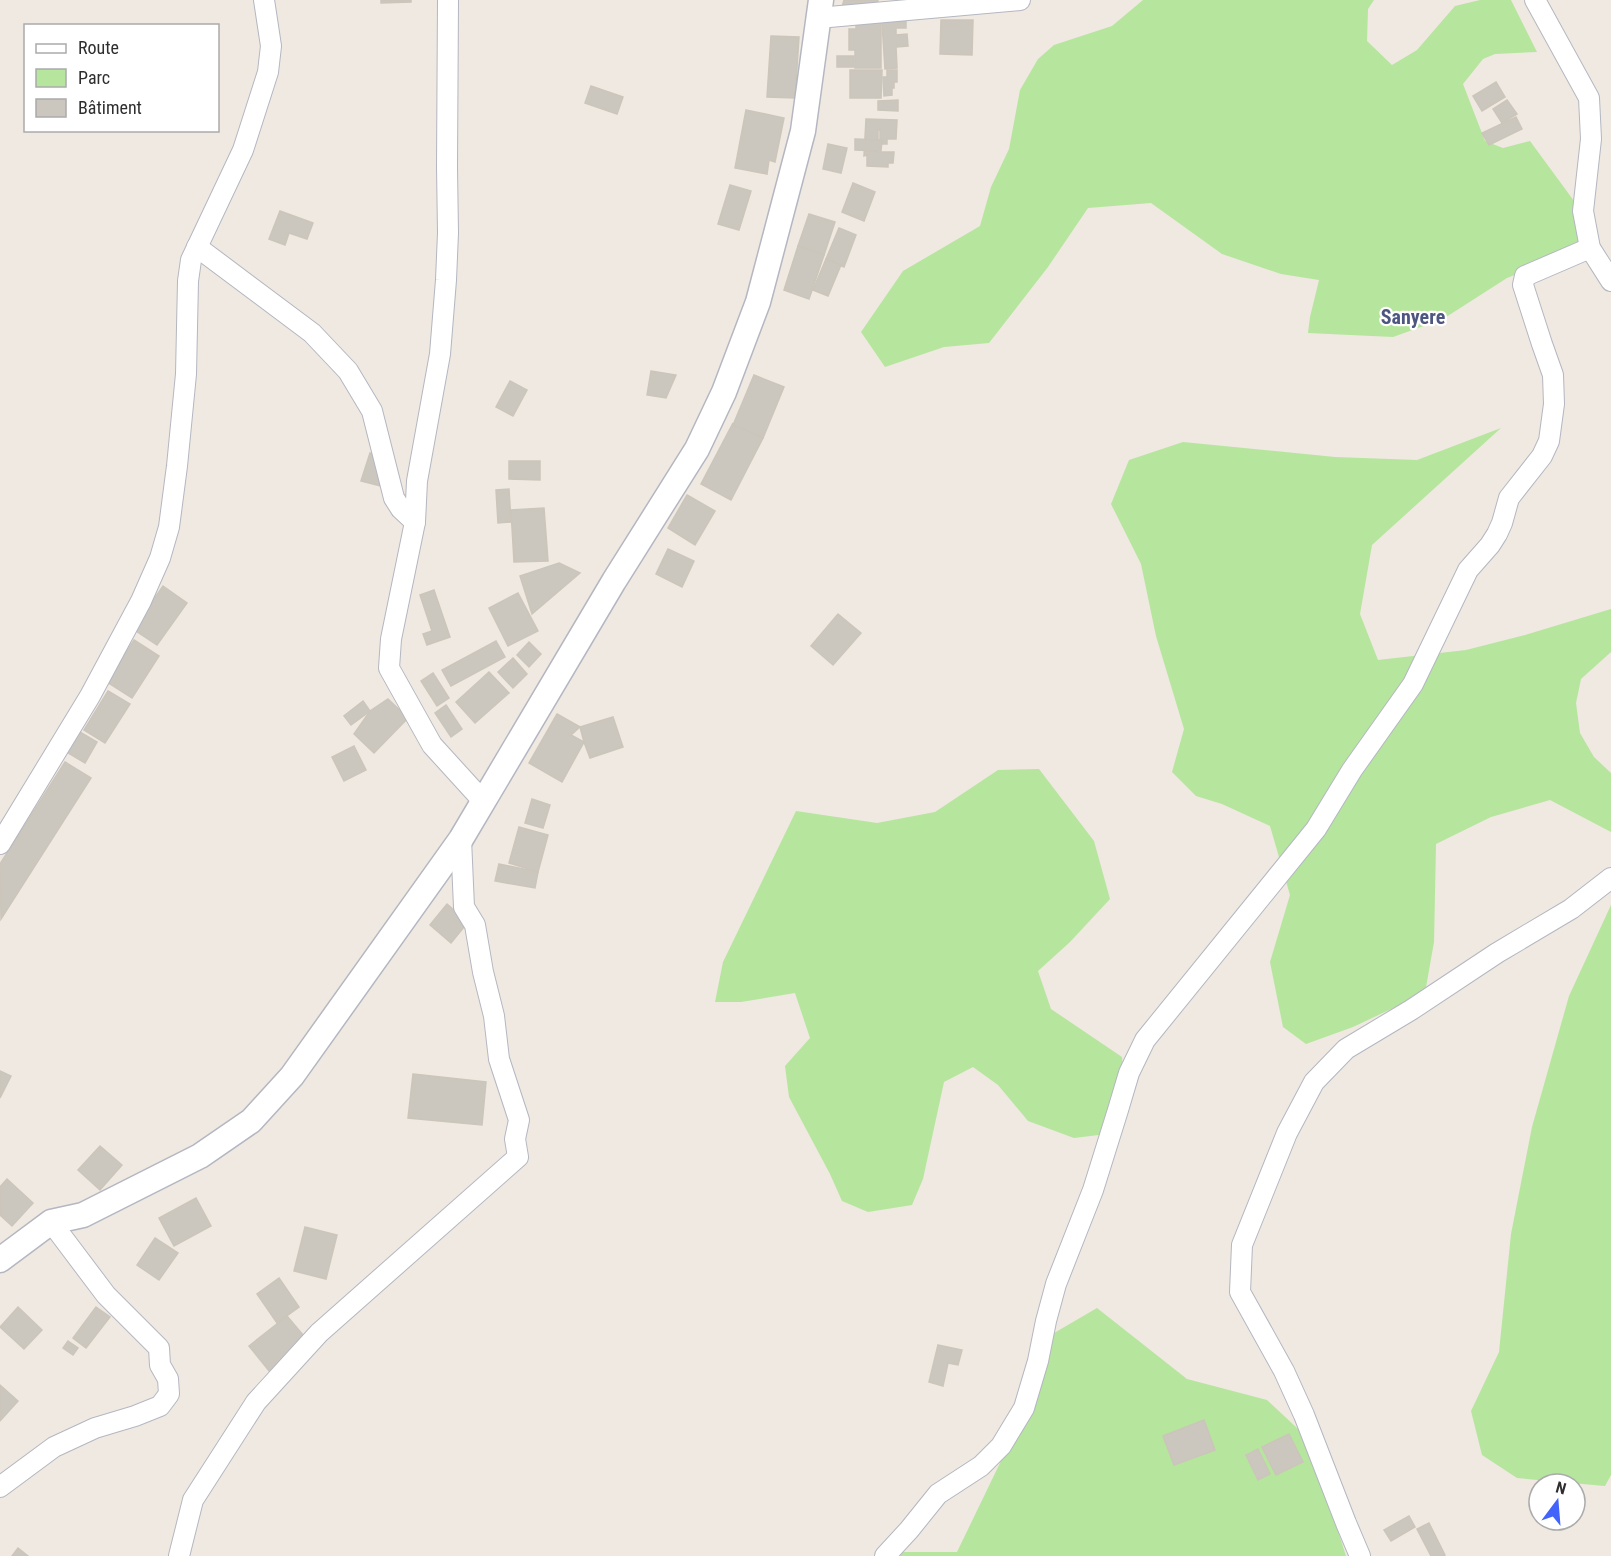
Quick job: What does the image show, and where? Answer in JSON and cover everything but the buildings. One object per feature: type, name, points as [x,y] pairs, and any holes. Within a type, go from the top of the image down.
[{"type":"street","points":[[0,844],[90,696],[141,601],[160,558],[169,527],[177,466],[186,374],[188,281],[197,247],[243,150],[268,72],[271,46],[264,0]]},
{"type":"street","points":[[448,0],[448,233],[440,354],[417,481],[415,522],[391,639],[389,668],[432,745],[483,801]]},
{"type":"street","points":[[0,1260],[51,1222],[83,1215],[200,1156],[251,1121],[292,1076],[461,839],[696,448],[724,392],[758,302],[803,132],[819,9],[1020,0]]},
{"type":"street","points":[[1535,0],[1589,98],[1592,139],[1583,211],[1590,248],[1611,281]]},
{"type":"street","points":[[197,247],[312,333],[348,371],[372,411],[394,498],[401,509],[415,522]]},
{"type":"street","points":[[885,1556],[938,1494],[981,1466],[1000,1446],[1024,1408],[1038,1361],[1056,1284],[1093,1190],[1129,1072],[1145,1040],[1316,829],[1352,770],[1413,684],[1468,570],[1490,545],[1502,523],[1509,498],[1542,456],[1549,441],[1554,404],[1553,375],[1523,279],[1525,276],[1590,248]]},
{"type":"street","points":[[179,1556],[193,1500],[256,1402],[320,1333],[518,1157],[515,1139],[519,1120],[500,1059],[494,1016],[475,925],[464,907],[461,839]]},
{"type":"street","points":[[1360,1556],[1304,1414],[1284,1371],[1240,1292],[1242,1245],[1287,1133],[1314,1082],[1346,1049],[1571,909],[1611,878]]},
{"type":"street","points":[[0,1487],[54,1446],[95,1428],[160,1406],[169,1394],[168,1379],[160,1365],[159,1348],[106,1295],[51,1222]]},
{"type":"green space","points":[[1143,0],[1374,0],[1368,9],[1367,41],[1392,65],[1417,50],[1455,6],[1480,0],[1511,0],[1537,52],[1495,54],[1483,59],[1463,84],[1485,141],[1503,148],[1530,141],[1596,231],[1530,269],[1507,278],[1443,319],[1393,337],[1308,333],[1319,280],[1281,274],[1222,254],[1151,203],[1088,208],[1048,267],[989,343],[944,347],[885,367],[861,332],[903,271],[980,226],[991,187],[1009,149],[1020,90],[1038,59],[1054,45],[1112,26]]},
{"type":"green space","points":[[1501,428],[1372,545],[1360,614],[1378,660],[1466,650],[1611,609],[1611,652],[1581,679],[1576,703],[1580,733],[1594,757],[1611,773],[1611,832],[1550,800],[1491,817],[1436,844],[1434,942],[1425,993],[1353,1027],[1306,1044],[1283,1027],[1270,962],[1290,895],[1270,826],[1222,804],[1196,796],[1172,772],[1184,729],[1156,636],[1141,564],[1111,504],[1129,460],[1183,442],[1335,457],[1417,460]]},
{"type":"green space","points":[[1039,769],[1094,841],[1110,899],[1070,942],[1038,971],[1051,1009],[1122,1057],[1127,1108],[1115,1133],[1074,1138],[1028,1121],[998,1085],[973,1067],[944,1082],[923,1179],[912,1205],[868,1212],[842,1201],[789,1097],[785,1066],[810,1038],[795,993],[741,1002],[715,1002],[723,962],[796,811],[877,823],[935,812],[998,770]]},
{"type":"green space","points":[[1611,905],[1611,1475],[1605,1486],[1587,1484],[1587,1472],[1527,1472],[1527,1479],[1517,1478],[1482,1455],[1471,1411],[1499,1352],[1511,1234],[1532,1127],[1569,996]]},
{"type":"green space","points":[[1097,1308],[1187,1379],[1267,1400],[1329,1458],[1337,1528],[1346,1556],[883,1556],[886,1552],[957,1552],[1029,1403],[1049,1336]]},
{"type":"district","name":"Sanyere","points":[[1413,317]]}]
